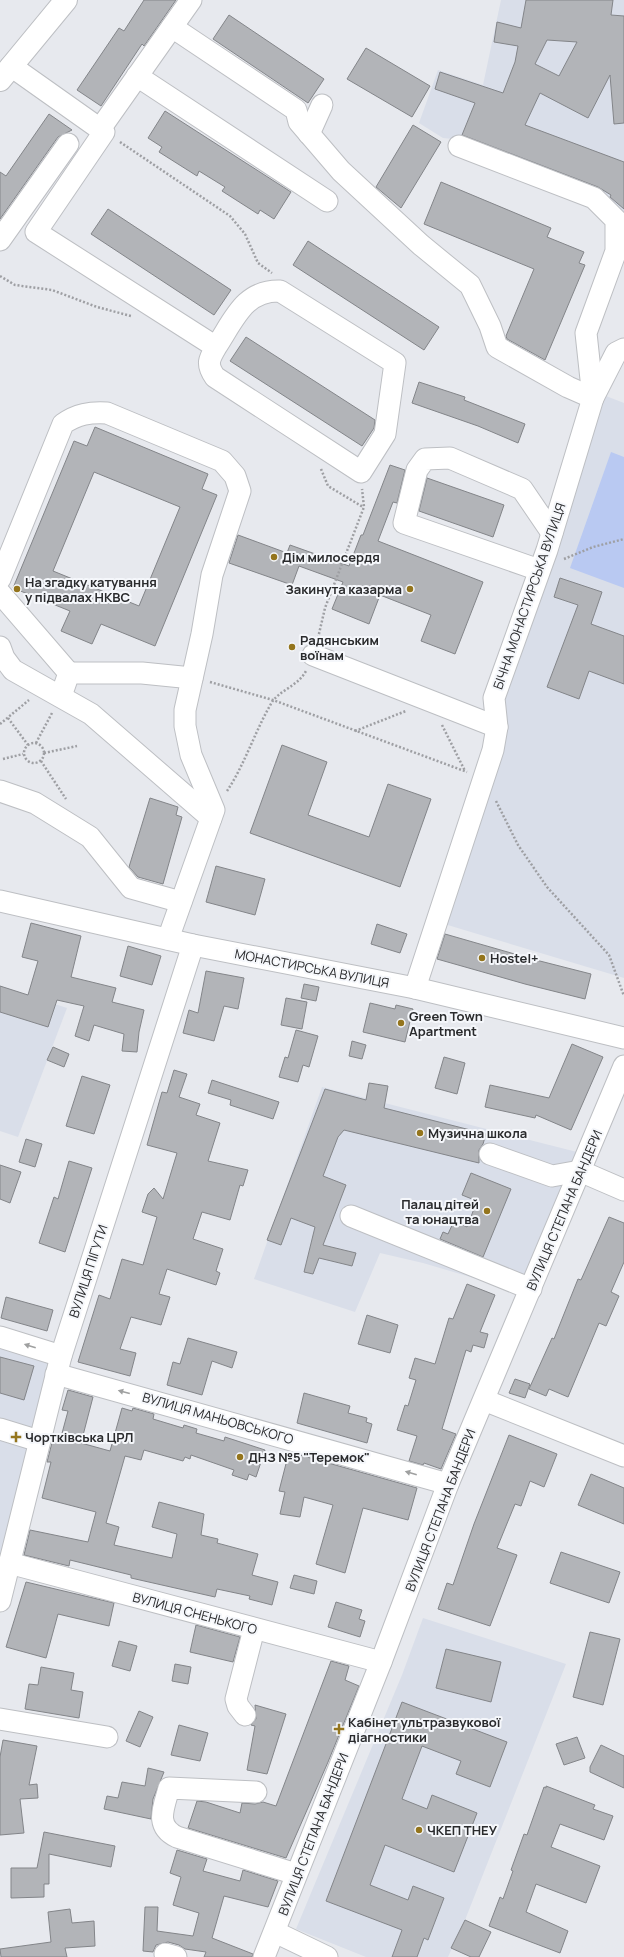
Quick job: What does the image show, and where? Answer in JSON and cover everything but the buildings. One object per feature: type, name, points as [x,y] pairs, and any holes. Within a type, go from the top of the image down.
[{"type":"main road","points":[[6,73],[66,0]]},
{"type":"street","points":[[191,0],[138,76],[36,232],[216,347]]},
{"type":"street","points":[[172,27],[296,110],[299,122],[342,171],[421,245],[470,285],[490,326],[497,347],[568,387],[593,398],[586,334],[616,251],[616,220],[594,198],[459,146]]},
{"type":"street","points":[[6,73],[102,131]]},
{"type":"street","points":[[138,76],[327,201]]},
{"type":"street","points":[[309,134],[322,105]]},
{"type":"street","points":[[0,240],[68,144]]},
{"type":"street","points":[[280,291],[395,363],[385,434],[361,472],[215,376],[209,366],[208,360],[216,347],[247,302],[259,294],[280,291]]},
{"type":"street","name":"БІЧНА МОНАСТИРСЬКА ВУЛИЦЯ","points":[[415,988],[474,775],[493,750],[497,727],[494,698],[552,533],[593,398],[613,357],[616,353],[624,349]]},
{"type":"street","points":[[69,673],[0,580],[62,424],[76,416],[95,412],[107,413],[222,461],[235,476],[240,491],[212,575],[185,710],[185,726],[191,755],[214,810],[168,939]]},
{"type":"street","points":[[539,570],[404,522],[417,470],[425,459],[450,458],[522,489],[552,533]]},
{"type":"street","points":[[0,647],[4,658],[13,670],[91,714],[211,818]]},
{"type":"street","points":[[313,655],[497,727]]},
{"type":"street","points":[[53,692],[69,673],[142,673],[192,678]]},
{"type":"street","points":[[0,791],[36,803],[90,837],[131,888],[181,902]]},
{"type":"street","name":"МОНАСТИРСЬКА ВУЛИЦЯ","points":[[0,901],[193,945],[415,988],[624,1038]]},
{"type":"street","name":"ВУЛИЦЯ ПІГУТИ","points":[[0,1601],[58,1365],[193,945]]},
{"type":"street","name":"ВУЛИЦЯ СТЕПАНА БАНДЕРИ","points":[[264,1957],[381,1662],[448,1484],[624,1066]]},
{"type":"street","points":[[490,1154],[552,1176],[580,1172],[624,1190]]},
{"type":"street","points":[[351,1216],[531,1289]]},
{"type":"street","name":"ВУЛИЦЯ МАНЬОВСЬКОГО","points":[[0,1337],[58,1365],[448,1484]]},
{"type":"street","points":[[484,1400],[624,1456]]},
{"type":"street","points":[[0,1429],[39,1441]]},
{"type":"street","name":"ВУЛИЦЯ СНЕНЬКОГО","points":[[9,1563],[381,1662]]},
{"type":"street","points":[[244,1715],[238,1706],[236,1698],[254,1629]]},
{"type":"street","points":[[0,1719],[107,1737]]},
{"type":"street","points":[[256,1792],[169,1788],[162,1815],[163,1824],[170,1834],[296,1874]]},
{"type":"street","points":[[275,1932],[327,1957]]},
{"type":"path","points":[[102,131],[230,216],[245,234],[258,263],[275,274],[280,291]]},
{"type":"path","points":[[0,276],[15,285],[52,290],[97,307],[134,317]]},
{"type":"path","points":[[319,465],[328,486],[364,507]]},
{"type":"path","points":[[192,678],[220,684],[270,699],[474,775]]},
{"type":"path","points":[[0,724],[53,692]]},
{"type":"path","points":[[36,743],[53,692]]},
{"type":"path","points":[[355,731],[430,701],[518,845],[547,887],[609,955],[624,996]]},
{"type":"path","points":[[8,718],[28,745]]},
{"type":"path","points":[[3,759],[23,754],[28,745],[36,743]]},
{"type":"path","points":[[23,754],[25,759],[33,764],[41,761],[44,753],[43,749],[36,743]]},
{"type":"path","points":[[44,753],[77,746]]},
{"type":"shaded area","points":[[501,0],[624,0],[624,255],[602,200],[453,139],[443,138],[419,123],[438,70],[483,85]]},
{"type":"shaded area","points":[[606,396],[624,403],[624,978],[441,923],[501,695]]},
{"type":"shaded area","points":[[611,452],[624,457],[624,588],[570,568]]},
{"type":"shaded area","points":[[0,986],[67,1008],[18,1137],[0,1131]]},
{"type":"shaded area","points":[[322,1087],[577,1152],[518,1291],[423,1263],[380,1253],[355,1312],[254,1279]]},
{"type":"shaded area","name":"Чортківська ЦРЛ","points":[[0,1346],[50,1362],[0,1562]]},
{"type":"shaded area","name":"ЧКЕП ТНЕУ","points":[[423,1618],[566,1664],[465,1920],[448,1957],[366,1957],[296,1929],[402,1675]]},
{"type":"place","name":"Дім милосердя","points":[[274,557]]},
{"type":"place","name":"На згадку катування у підвалах НКВС","points":[[17,589]]},
{"type":"place","name":"Закинута казарма","points":[[410,589]]},
{"type":"place","name":"Радянським воїнам","points":[[292,647]]},
{"type":"place","name":"Hostel+","points":[[482,958]]},
{"type":"place","name":"Green Town Apartment","points":[[401,1023]]},
{"type":"place","name":"Музична школа","points":[[420,1133]]},
{"type":"place","name":"Палац дітей та юнацтва","points":[[487,1211]]},
{"type":"place","name":"Чортківська ЦРЛ","points":[[16,1437]]},
{"type":"place","name":"ДНЗ №5 \"Теремок\"","points":[[240,1457]]},
{"type":"place","name":"Кабінет ультразвукової діагностики","points":[[339,1729]]},
{"type":"place","name":"ЧКЕП ТНЕУ","points":[[419,1830]]}]
